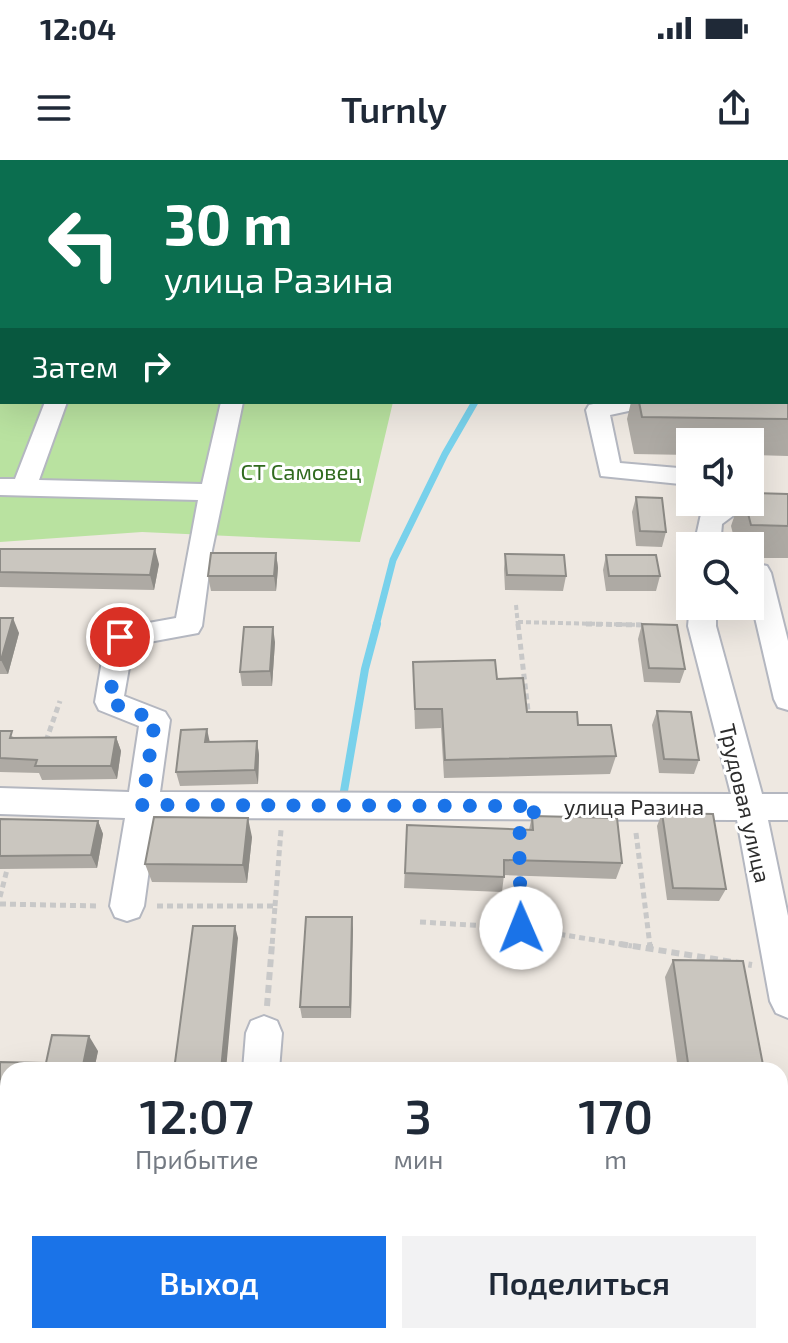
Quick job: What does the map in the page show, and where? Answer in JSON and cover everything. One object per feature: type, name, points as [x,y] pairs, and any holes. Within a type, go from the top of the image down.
[{"type":"street","points":[[55,404],[12,487],[212,492]]},
{"type":"street","points":[[127,906],[155,720],[109,702],[120,637],[188,626],[199,550],[232,404]]},
{"type":"street","points":[[628,404],[597,410],[610,470],[676,476]]},
{"type":"street","points":[[764,483],[788,485]]},
{"type":"street","points":[[709,532],[710,520],[733,504],[788,504]]},
{"type":"street","points":[[764,598],[788,699]]},
{"type":"street","name":"Трудовая улица","points":[[704,620],[778,909],[785,986]]},
{"type":"street","name":"улица Разина","points":[[0,801],[142,805],[788,807]]},
{"type":"street","points":[[262,1062],[264,1033]]},
{"type":"path","points":[[516,605],[530,729]]},
{"type":"path","points":[[518,622],[676,617]]},
{"type":"path","points":[[264,1033],[283,805]]},
{"type":"path","points":[[633,806],[650,947]]},
{"type":"path","points":[[520,866],[521,928]]},
{"type":"path","points":[[0,904],[275,906]]},
{"type":"path","points":[[420,922],[521,928],[650,947],[785,986]]},
{"type":"green space","name":"СТ Самовец","points":[[0,404],[393,404],[360,542],[142,532],[0,542]]},
{"type":"building","points":[[639,404],[788,404],[788,419],[642,417]]},
{"type":"building","points":[[764,493],[788,494],[788,526],[751,525],[749,516],[764,516]]},
{"type":"building","points":[[636,497],[662,498],[666,532],[640,531]]},
{"type":"building","points":[[0,549],[155,549],[150,575],[0,572]]},
{"type":"building","points":[[211,553],[276,553],[274,576],[208,576]]},
{"type":"building","points":[[505,554],[564,555],[566,576],[507,575]]},
{"type":"building","points":[[606,555],[656,555],[660,576],[609,576]]},
{"type":"building","points":[[0,618],[13,618],[1,660],[0,660]]},
{"type":"building","points":[[642,624],[677,625],[685,669],[649,668]]},
{"type":"building","points":[[244,627],[273,627],[270,671],[240,672]]},
{"type":"building","points":[[495,660],[497,679],[523,678],[527,712],[577,712],[578,725],[611,725],[616,756],[445,760],[442,709],[415,709],[413,662]]},
{"type":"building","points":[[657,711],[691,712],[699,760],[664,759]]},
{"type":"building","points":[[207,729],[205,742],[257,741],[255,770],[176,772],[181,730]]},
{"type":"building","points":[[0,731],[12,731],[10,738],[116,737],[111,766],[35,766],[37,760],[0,758]]},
{"type":"building","points":[[662,813],[713,814],[726,889],[673,888]]},
{"type":"building","points":[[532,816],[617,818],[622,863],[504,860],[504,877],[405,873],[407,825],[533,830]]},
{"type":"building","points":[[154,817],[248,818],[243,865],[145,864]]},
{"type":"building","points":[[0,819],[98,821],[91,855],[0,856]]},
{"type":"building","points":[[306,917],[352,917],[350,1007],[300,1007]]},
{"type":"building","points":[[193,926],[235,926],[222,1062],[175,1062]]},
{"type":"building","points":[[673,960],[743,961],[762,1062],[688,1062]]},
{"type":"building","points":[[52,1035],[89,1036],[84,1062],[46,1062]]},
{"type":"waterway","points":[[376,626],[393,560],[445,454],[474,404]]},
{"type":"waterway","points":[[343,797],[365,669],[377,624]]},
{"type":"route","points":[[120,637],[109,702],[155,720],[142,805],[538,806],[519,834],[521,928]]}]
